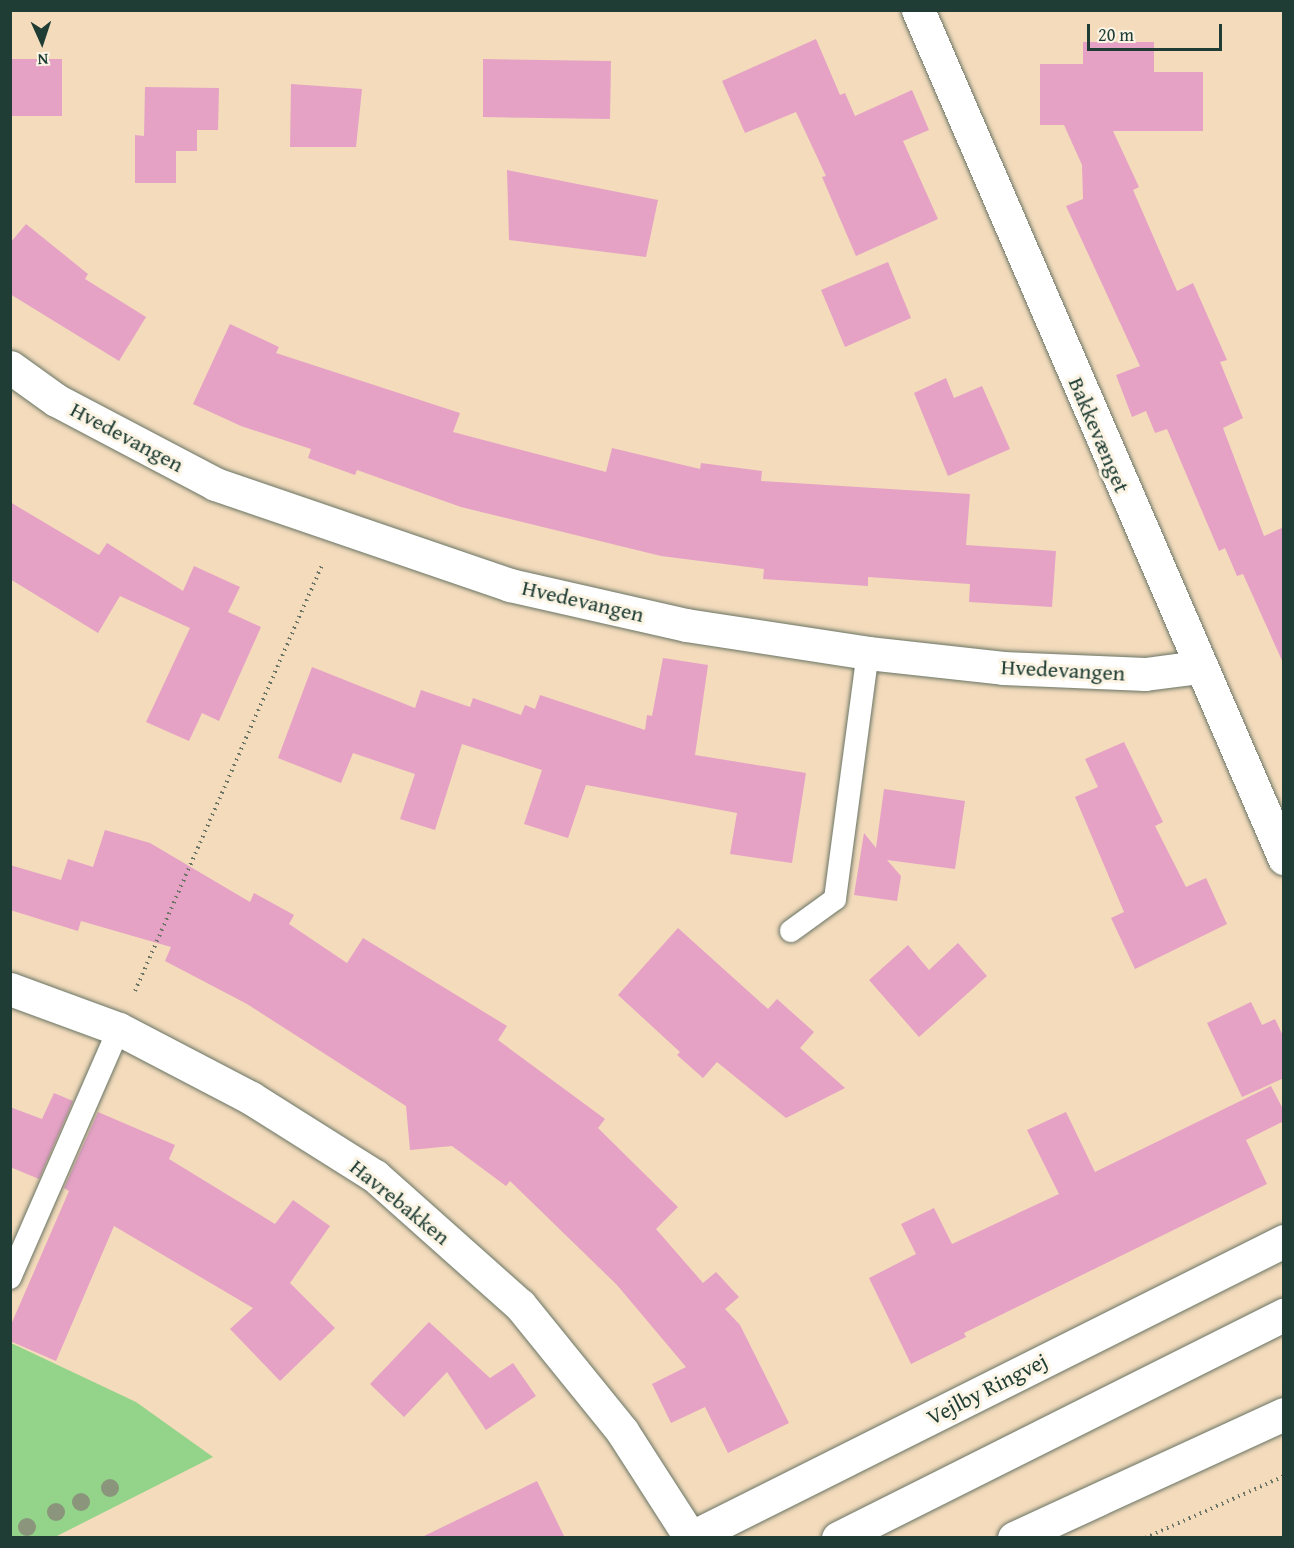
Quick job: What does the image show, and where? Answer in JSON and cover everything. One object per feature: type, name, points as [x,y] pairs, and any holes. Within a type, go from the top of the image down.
[{"type":"street","name":"Bakkevænget","points":[[918,10],[1199,667],[1284,858]]},
{"type":"street","name":"Hvedevangen","points":[[10,366],[56,400],[215,484],[510,585],[686,625],[868,653],[1003,668],[1145,674],[1199,667]]},
{"type":"street","name":"Havrebakken","points":[[10,989],[119,1029],[251,1098],[383,1184],[519,1305],[622,1431],[690,1537]]},
{"type":"street","name":"Vejlby Ringvej","points":[[690,1537],[1284,1241]]},
{"type":"street","points":[[838,1538],[1284,1315]]},
{"type":"street","points":[[1014,1538],[1284,1414]]},
{"type":"lane","points":[[791,931],[835,899],[868,653]]},
{"type":"lane","points":[[10,1278],[119,1029]]},
{"type":"path","points":[[119,1029],[338,527]]},
{"type":"path","points":[[1145,1538],[1284,1476]]},
{"type":"green space","points":[[11,1343],[136,1402],[213,1457],[55,1537],[11,1537]]},
{"type":"building","points":[[816,39],[840,95],[845,93],[855,116],[912,90],[929,130],[903,141],[938,219],[856,256],[822,177],[826,176],[796,112],[745,133],[722,81]]},
{"type":"building","points":[[1083,42],[1154,42],[1154,72],[1203,72],[1203,131],[1113,131],[1139,187],[1133,190],[1177,291],[1193,283],[1227,360],[1220,362],[1243,418],[1223,428],[1264,536],[1284,527],[1284,665],[1243,574],[1237,576],[1225,548],[1219,551],[1167,429],[1155,433],[1146,411],[1132,417],[1116,375],[1140,366],[1066,206],[1083,199],[1082,165],[1064,125],[1040,125],[1040,64],[1083,64]]},
{"type":"building","points":[[10,59],[62,59],[62,116],[10,116]]},
{"type":"building","points":[[483,59],[611,61],[610,119],[483,117]]},
{"type":"building","points":[[291,84],[362,89],[356,147],[290,147]]},
{"type":"building","points":[[145,87],[219,88],[218,130],[197,130],[197,151],[176,151],[176,183],[135,183],[135,135],[144,136]]},
{"type":"building","points":[[507,170],[658,200],[646,257],[509,240]]},
{"type":"building","points":[[26,224],[88,274],[85,279],[146,317],[119,361],[10,294],[10,243]]},
{"type":"building","points":[[888,262],[911,318],[845,347],[821,290]]},
{"type":"building","points":[[230,324],[279,347],[276,353],[460,413],[453,432],[606,472],[612,448],[700,469],[701,463],[762,471],[761,481],[970,494],[966,545],[1056,551],[1052,607],[969,602],[970,584],[868,577],[868,586],[763,579],[764,569],[661,556],[461,507],[357,470],[355,475],[308,458],[311,449],[241,426],[193,404]]},
{"type":"building","points":[[946,378],[954,398],[982,386],[1010,449],[948,476],[914,393]]},
{"type":"building","points":[[10,502],[99,555],[107,543],[183,591],[194,566],[240,587],[228,612],[261,627],[219,721],[202,713],[189,741],[146,722],[190,628],[120,596],[98,633],[10,579]]},
{"type":"building","points":[[663,658],[708,665],[695,755],[806,773],[792,863],[730,854],[737,813],[586,785],[568,838],[524,824],[542,770],[462,744],[435,830],[400,819],[415,774],[353,753],[341,783],[278,758],[312,667],[415,708],[421,690],[470,707],[473,698],[521,715],[525,705],[535,709],[540,695],[645,730],[647,715],[652,716]]},
{"type":"building","points":[[1124,742],[1163,822],[1155,826],[1186,887],[1206,878],[1227,924],[1135,969],[1111,918],[1124,912],[1075,797],[1098,787],[1085,759]]},
{"type":"building","points":[[884,789],[965,801],[955,869],[887,860],[901,876],[897,901],[854,895],[864,833],[876,848]]},
{"type":"building","points":[[105,830],[150,843],[250,902],[254,893],[294,915],[289,924],[347,963],[363,938],[507,1026],[498,1040],[605,1119],[598,1128],[678,1207],[656,1229],[703,1283],[716,1272],[739,1297],[725,1309],[740,1325],[789,1423],[728,1453],[705,1407],[671,1423],[652,1384],[686,1367],[617,1285],[510,1181],[506,1186],[452,1146],[410,1150],[406,1106],[247,1004],[165,961],[171,947],[81,921],[78,931],[10,910],[10,865],[61,880],[68,859],[93,867]]},
{"type":"building","points":[[678,928],[768,1009],[777,999],[814,1032],[800,1048],[845,1088],[786,1118],[717,1062],[703,1078],[677,1055],[680,1052],[618,995]]},
{"type":"building","points":[[958,943],[987,976],[919,1037],[869,980],[908,945],[929,970]]},
{"type":"building","points":[[1251,1002],[1262,1025],[1275,1019],[1284,1038],[1284,1078],[1242,1097],[1207,1023]]},
{"type":"building","points":[[1271,1086],[1284,1111],[1284,1121],[1246,1140],[1267,1184],[964,1333],[966,1337],[911,1364],[869,1278],[916,1254],[901,1224],[934,1208],[952,1244],[1059,1194],[1027,1130],[1066,1112],[1095,1172]]},
{"type":"building","points":[[54,1093],[73,1101],[39,1179],[10,1167],[10,1107],[42,1119]]},
{"type":"building","points":[[98,1112],[175,1145],[169,1159],[275,1224],[293,1200],[330,1226],[290,1283],[335,1328],[280,1381],[230,1329],[253,1308],[114,1226],[56,1361],[10,1341],[10,1327],[69,1191],[64,1188]]},
{"type":"building","points":[[429,1322],[490,1378],[513,1363],[536,1396],[486,1430],[447,1372],[404,1417],[370,1384]]},
{"type":"building","points":[[537,1481],[565,1538],[420,1538]]}]
